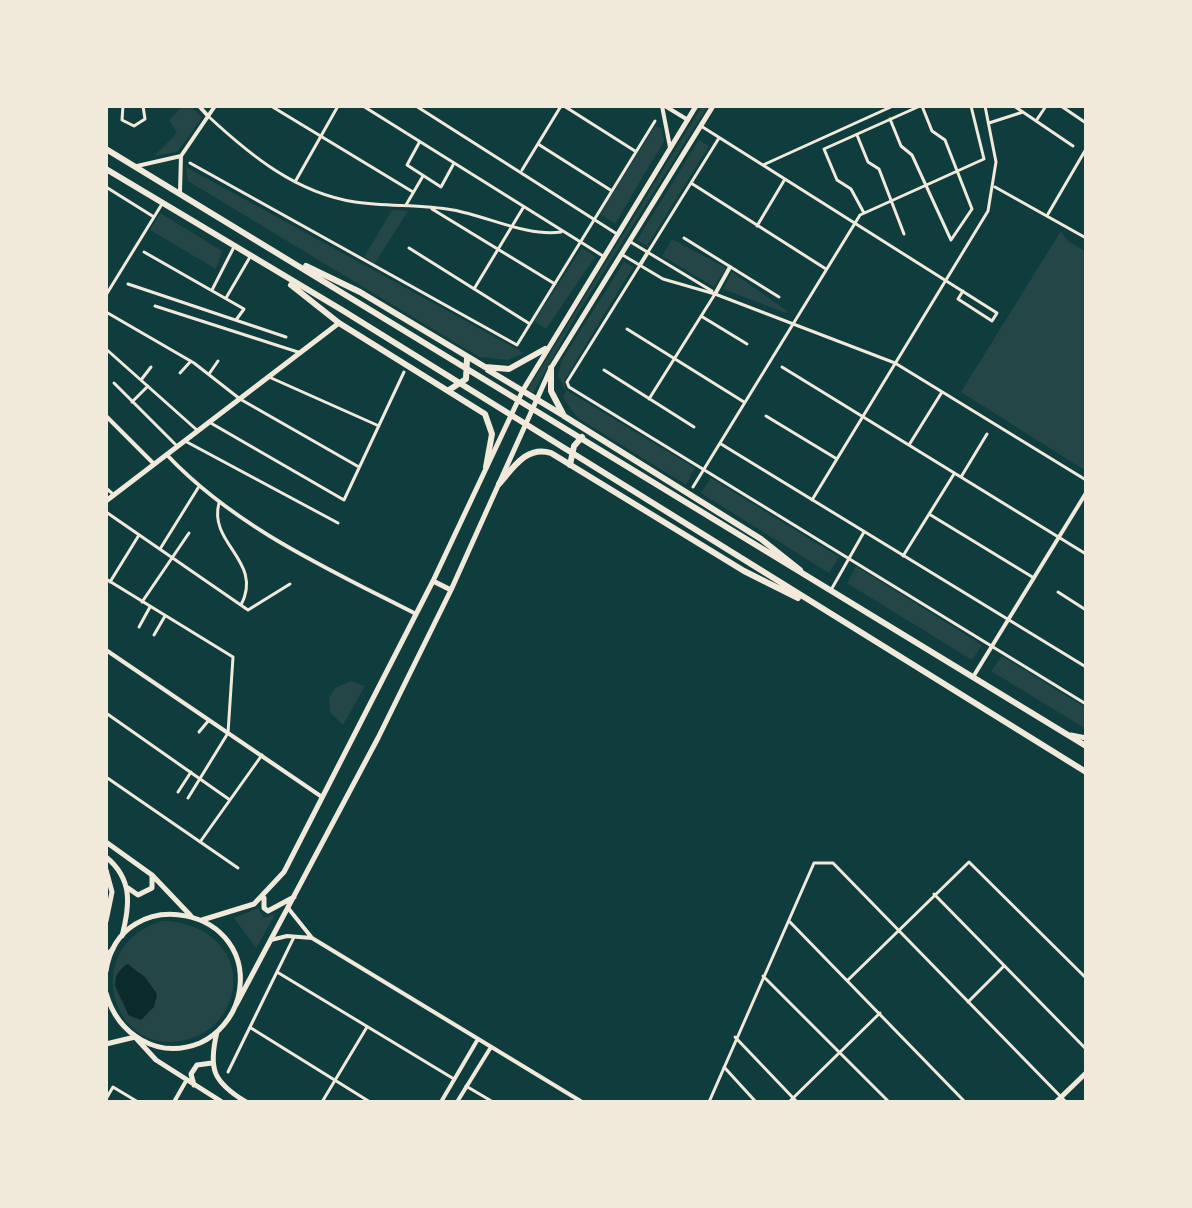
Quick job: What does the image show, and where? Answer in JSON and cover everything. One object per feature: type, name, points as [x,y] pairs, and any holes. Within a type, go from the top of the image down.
[{"type":"highway","points":[[106,149],[780,563],[831,590],[1086,746]]},
{"type":"highway","points":[[106,169],[342,310],[1086,772]]},
{"type":"highway","points":[[279,253],[360,292],[523,390],[761,539],[816,582]]},
{"type":"highway","points":[[273,270],[339,323],[475,406],[489,423],[492,434],[486,467]]},
{"type":"highway","points":[[485,367],[520,366],[545,349]]},
{"type":"highway","points":[[449,390],[466,379],[467,359]]},
{"type":"highway","points":[[551,368],[551,391],[564,416]]},
{"type":"highway","points":[[570,465],[574,446],[589,433]]},
{"type":"highway","points":[[499,484],[519,461],[534,452],[551,453],[744,571],[827,612]]},
{"type":"main road","points":[[202,920],[246,908],[264,897],[284,872],[417,615],[545,349],[696,106]]},
{"type":"main road","points":[[106,1044],[135,1037],[168,1049],[203,1042],[217,1032],[236,1005],[451,590],[551,368],[713,106]]},
{"type":"main road","points":[[106,501],[339,323]]},
{"type":"main road","points":[[433,581],[451,590]]},
{"type":"main road","points":[[1065,733],[1086,738]]},
{"type":"main road","points":[[106,842],[152,875],[191,916]]},
{"type":"main road","points":[[106,857],[120,868],[128,887],[128,913],[122,936]]},
{"type":"main road","points":[[106,870],[112,892],[106,921]]},
{"type":"main road","points":[[128,887],[138,895],[146,894],[153,884],[152,875]]},
{"type":"main road","points":[[264,897],[264,908],[268,911],[295,895]]},
{"type":"main road","points":[[106,956],[122,936],[146,919],[176,914],[202,920],[216,929],[236,956],[240,980],[236,1005]]},
{"type":"main road","points":[[106,971],[113,949]]},
{"type":"main road","points":[[106,993],[119,1022],[156,1060],[222,1102]]},
{"type":"main road","points":[[217,1032],[212,1063],[220,1084],[246,1102]]},
{"type":"main road","points":[[194,1085],[191,1074],[197,1065],[212,1063]]},
{"type":"main road","points":[[1061,1100],[1086,1073]]},
{"type":"street","points":[[123,106],[122,120],[134,126],[145,119],[143,106]]},
{"type":"street","points":[[199,106],[246,151],[295,182],[354,202],[429,207],[561,232]]},
{"type":"street","points":[[180,192],[181,156],[215,106]]},
{"type":"street","points":[[271,106],[413,192]]},
{"type":"street","points":[[295,182],[338,106]]},
{"type":"street","points":[[364,106],[453,165],[603,256]]},
{"type":"street","points":[[416,106],[522,170],[617,234]]},
{"type":"street","points":[[522,170],[562,106],[636,152]]},
{"type":"street","points":[[663,106],[688,120]]},
{"type":"street","points":[[663,106],[670,147]]},
{"type":"street","points":[[763,165],[893,106]]},
{"type":"street","points":[[864,213],[851,189],[837,180],[824,149],[856,134],[890,119],[921,106],[932,131],[945,140],[972,209],[951,240],[912,155],[901,146],[890,119]]},
{"type":"street","points":[[693,487],[855,223],[864,213],[984,159],[971,106]]},
{"type":"street","points":[[812,500],[988,211],[996,162],[985,106]]},
{"type":"street","points":[[1014,106],[1073,146]]},
{"type":"street","points":[[1036,121],[1046,106]]},
{"type":"street","points":[[1061,106],[1086,123]]},
{"type":"street","points":[[989,123],[1023,112]]},
{"type":"street","points":[[190,163],[517,345],[655,121]]},
{"type":"street","points":[[701,126],[719,138],[763,165],[963,291],[997,313],[992,321],[958,299],[963,291]]},
{"type":"street","points":[[856,134],[868,162],[879,169],[904,234]]},
{"type":"street","points":[[719,138],[567,382],[569,387],[1086,704]]},
{"type":"street","points":[[419,143],[407,165],[423,176],[441,187],[453,165]]},
{"type":"street","points":[[538,144],[612,191]]},
{"type":"street","points":[[1048,214],[1086,149]]},
{"type":"street","points":[[137,166],[181,156]]},
{"type":"street","points":[[406,205],[423,176]]},
{"type":"street","points":[[757,226],[785,179]]},
{"type":"street","points":[[691,183],[826,269]]},
{"type":"street","points":[[106,187],[154,217]]},
{"type":"street","points":[[994,187],[1048,214],[1086,238]]},
{"type":"street","points":[[106,295],[162,204]]},
{"type":"street","points":[[429,207],[555,284]]},
{"type":"street","points":[[474,289],[523,208]]},
{"type":"street","points":[[684,238],[779,297]]},
{"type":"street","points":[[629,241],[715,294]]},
{"type":"street","points":[[212,290],[234,247]]},
{"type":"street","points":[[409,248],[530,324]]},
{"type":"street","points":[[144,252],[244,309],[236,321]]},
{"type":"street","points":[[621,254],[663,279],[715,294],[895,363],[1086,480]]},
{"type":"street","points":[[226,298],[250,257]]},
{"type":"street","points":[[649,399],[730,267]]},
{"type":"street","points":[[128,284],[286,337]]},
{"type":"street","points":[[155,306],[301,353]]},
{"type":"street","points":[[106,312],[191,361],[240,399],[359,467]]},
{"type":"street","points":[[701,316],[747,344]]},
{"type":"street","points":[[627,329],[744,402]]},
{"type":"street","points":[[106,349],[198,431]]},
{"type":"street","points":[[180,373],[191,361]]},
{"type":"street","points":[[209,374],[218,361]]},
{"type":"street","points":[[141,380],[151,367]]},
{"type":"street","points":[[782,367],[1086,554]]},
{"type":"street","points":[[604,370],[694,427]]},
{"type":"street","points":[[209,422],[344,500],[404,372]]},
{"type":"street","points":[[269,377],[379,426]]},
{"type":"street","points":[[114,383],[178,447]]},
{"type":"street","points":[[132,402],[148,386]]},
{"type":"street","points":[[909,445],[942,392]]},
{"type":"street","points":[[106,416],[154,464]]},
{"type":"street","points":[[766,416],[837,459]]},
{"type":"street","points":[[106,428],[111,421]]},
{"type":"street","points":[[961,477],[987,434]]},
{"type":"street","points":[[185,441],[338,523]]},
{"type":"street","points":[[719,443],[1086,667]]},
{"type":"street","points":[[167,455],[198,488],[284,546],[417,615]]},
{"type":"street","points":[[903,556],[955,473]]},
{"type":"street","points":[[106,488],[114,495]]},
{"type":"street","points":[[160,549],[198,488]]},
{"type":"street","points":[[973,677],[1086,493]]},
{"type":"street","points":[[219,502],[216,515],[222,531],[249,576],[248,592],[241,605]]},
{"type":"street","points":[[106,512],[248,610],[290,584]]},
{"type":"street","points":[[929,514],[1034,578]]},
{"type":"street","points":[[831,590],[864,532]]},
{"type":"street","points":[[142,602],[189,533]]},
{"type":"street","points":[[139,535],[108,581],[233,657],[228,733],[188,798]]},
{"type":"street","points":[[1058,592],[1086,610]]},
{"type":"street","points":[[139,627],[150,607]]},
{"type":"street","points":[[154,635],[165,616]]},
{"type":"street","points":[[106,650],[324,798]]},
{"type":"street","points":[[106,713],[230,800]]},
{"type":"street","points":[[199,732],[209,720]]},
{"type":"street","points":[[200,842],[262,755]]},
{"type":"street","points":[[178,792],[191,772]]},
{"type":"street","points":[[106,777],[238,868]]},
{"type":"street","points":[[709,1102],[814,863],[824,861],[833,863],[1061,1100]]},
{"type":"street","points":[[848,980],[969,862],[1086,978]]},
{"type":"street","points":[[934,894],[1086,1049]]},
{"type":"street","points":[[288,908],[312,938],[582,1102]]},
{"type":"street","points":[[789,921],[965,1102]]},
{"type":"street","points":[[228,1072],[294,937]]},
{"type":"street","points":[[271,940],[312,938]]},
{"type":"street","points":[[968,1002],[1004,966]]},
{"type":"street","points":[[277,972],[454,1079]]},
{"type":"street","points":[[763,976],[889,1102]]},
{"type":"street","points":[[735,1037],[793,1101],[880,1013]]},
{"type":"street","points":[[250,1027],[370,1102]]},
{"type":"street","points":[[322,1102],[367,1027]]},
{"type":"street","points":[[441,1102],[478,1039]]},
{"type":"street","points":[[457,1102],[491,1047]]},
{"type":"street","points":[[723,1066],[756,1102]]},
{"type":"street","points":[[174,1102],[186,1081]]},
{"type":"street","points":[[466,1086],[493,1102]]},
{"type":"street","points":[[106,1099],[113,1087],[138,1102]]},
{"type":"shaded area","points":[[183,106],[191,106],[202,118],[177,152],[154,156],[177,133],[169,120]]},
{"type":"shaded area","points":[[702,106],[708,106],[578,313],[533,393],[528,389]]},
{"type":"shaded area","points":[[655,126],[662,129],[664,141],[615,224],[600,214]]},
{"type":"shaded area","points":[[699,140],[709,146],[647,246],[637,240]]},
{"type":"shaded area","points":[[186,167],[524,353],[508,360],[479,357],[188,181]]},
{"type":"shaded area","points":[[392,210],[408,211],[375,263],[364,257]]},
{"type":"shaded area","points":[[160,213],[222,251],[216,269],[150,230]]},
{"type":"shaded area","points":[[1061,231],[1068,241],[1086,252],[1086,471],[961,392]]},
{"type":"shaded area","points":[[672,239],[726,268],[714,287],[662,256]]},
{"type":"shaded area","points":[[582,248],[595,257],[546,329],[534,321]]},
{"type":"shaded area","points":[[624,262],[633,267],[564,381],[566,390],[695,468],[686,485],[578,418],[563,398],[566,391],[558,375],[562,360]]},
{"type":"shaded area","points":[[732,272],[787,311],[786,313],[723,289]]},
{"type":"shaded area","points":[[711,478],[839,557],[829,573],[701,493]]},
{"type":"shaded area","points":[[856,566],[982,645],[972,660],[847,583]]},
{"type":"shaded area","points":[[1002,656],[1086,708],[1086,729],[991,671]]},
{"type":"shaded area","points":[[351,681],[365,686],[343,725],[330,712],[329,698],[335,688]]},
{"type":"shaded area","points":[[258,908],[264,918],[276,913],[256,948],[234,918]]},
{"type":"shaded area","points":[[162,921],[180,923],[210,936],[221,947],[233,975],[232,992],[223,1015],[210,1028],[189,1039],[163,1042],[141,1034],[125,1019],[115,998],[113,976],[120,954],[136,934]],"holes":[[[129,964],[155,991],[157,999],[126,1011],[114,985],[121,971]]]},
{"type":"shaded area","points":[[127,964],[145,977],[157,994],[154,1007],[141,1020],[128,1015],[115,982],[120,970]]}]
